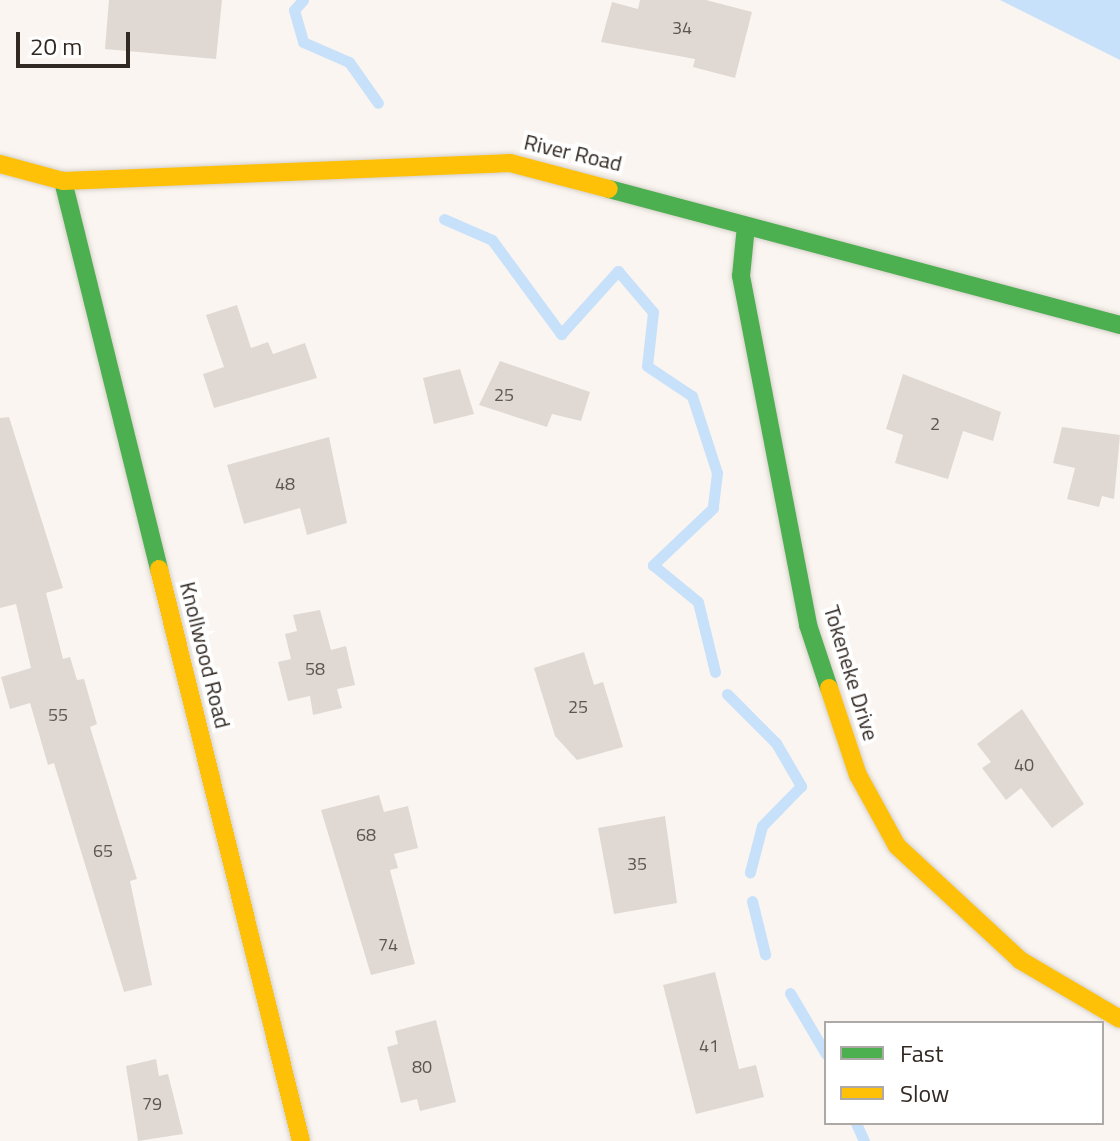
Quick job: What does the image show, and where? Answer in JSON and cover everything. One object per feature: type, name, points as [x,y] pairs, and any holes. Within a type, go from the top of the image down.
[{"type":"street","name":"River Road","points":[[0,164],[63,181],[510,163],[1120,325]]},
{"type":"street","name":"Knollwood Road","points":[[63,181],[301,1141]]},
{"type":"street","name":"Tokeneke Drive","points":[[746,226],[741,276],[808,625],[858,775],[897,846],[942,894],[1020,960],[1120,1019]]},
{"type":"water","points":[[1000,0],[1120,0],[1120,60]]},
{"type":"building","points":[[109,0],[222,0],[216,59],[105,49]]},
{"type":"building","points":[[640,0],[706,0],[752,12],[735,78],[693,67],[695,59],[601,42],[612,2],[638,9]]},
{"type":"building","points":[[237,305],[251,348],[268,342],[273,354],[305,343],[317,378],[214,408],[203,374],[224,367],[206,315]]},
{"type":"building","points":[[500,361],[590,392],[581,421],[552,414],[547,427],[479,405]]},
{"type":"building","points":[[460,369],[474,414],[434,424],[423,378]]},
{"type":"building","points":[[903,374],[1001,412],[993,441],[963,431],[948,479],[895,463],[903,435],[886,429]]},
{"type":"building","points":[[9,417],[63,588],[46,593],[63,659],[70,657],[77,680],[84,679],[97,724],[90,727],[137,879],[130,881],[152,985],[124,992],[54,763],[48,765],[30,703],[10,709],[1,677],[31,668],[16,604],[0,608],[0,418]]},
{"type":"building","points":[[1062,427],[1120,435],[1114,499],[1102,496],[1099,507],[1067,499],[1075,468],[1053,463]]},
{"type":"building","points":[[329,437],[347,523],[307,535],[300,508],[244,524],[227,465]]},
{"type":"building","points":[[320,610],[331,650],[346,646],[355,685],[337,689],[342,708],[313,715],[310,696],[288,701],[278,662],[291,659],[285,634],[297,631],[293,615]]},
{"type":"building","points":[[584,652],[594,685],[603,682],[623,747],[577,760],[555,736],[534,668]]},
{"type":"building","points":[[1022,709],[1084,804],[1052,828],[1021,788],[1006,800],[982,768],[991,762],[977,744]]},
{"type":"building","points":[[379,795],[384,812],[408,806],[418,848],[394,854],[398,868],[390,870],[415,964],[371,975],[321,810]]},
{"type":"building","points":[[665,816],[677,903],[614,914],[598,828]]},
{"type":"building","points":[[715,972],[739,1069],[756,1065],[764,1097],[696,1114],[663,985]]},
{"type":"building","points":[[436,1020],[456,1102],[420,1111],[417,1099],[401,1103],[387,1047],[398,1044],[395,1031]]},
{"type":"building","points":[[156,1059],[159,1076],[168,1074],[183,1134],[138,1141],[126,1066]]},
{"type":"waterway","points":[[303,0],[294,10],[303,42],[349,62],[378,103]]},
{"type":"waterway","points":[[444,219],[492,240],[561,334],[618,271],[653,312],[647,366],[692,396],[717,473],[713,508],[653,565],[698,602],[715,672]]},
{"type":"waterway","points":[[727,694],[776,743],[801,786],[762,826],[750,872]]},
{"type":"waterway","points":[[752,901],[765,954]]},
{"type":"waterway","points":[[790,993],[824,1051]]},
{"type":"waterway","points":[[857,1125],[864,1141]]},
{"type":"traffic: fast","points":[[63,181],[159,569]]},
{"type":"traffic: fast","points":[[609,189],[1120,325]]},
{"type":"traffic: fast","points":[[746,226],[741,276],[808,625],[829,688]]},
{"type":"traffic: slow","points":[[0,164],[63,181],[510,163],[609,189]]},
{"type":"traffic: slow","points":[[159,569],[301,1141]]},
{"type":"traffic: slow","points":[[829,688],[858,775],[897,846],[1020,960],[1120,1019]]}]
